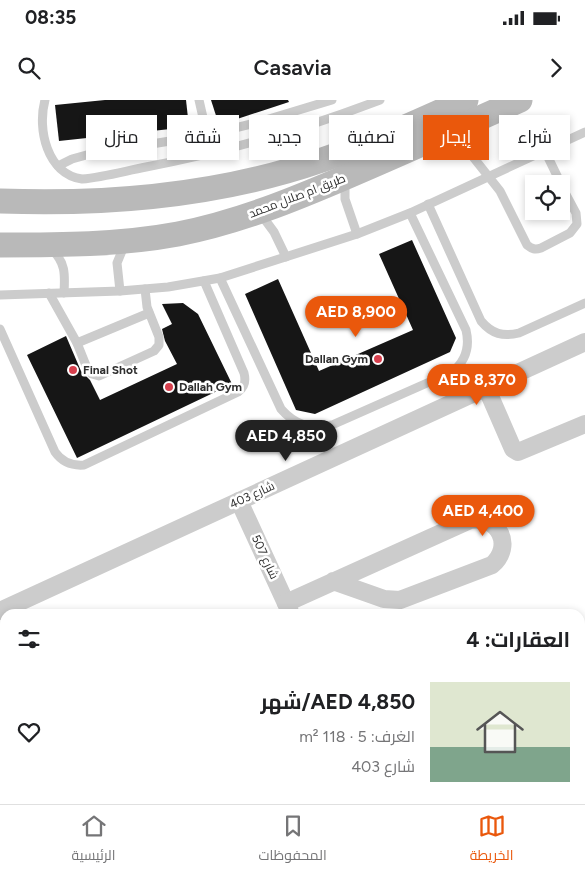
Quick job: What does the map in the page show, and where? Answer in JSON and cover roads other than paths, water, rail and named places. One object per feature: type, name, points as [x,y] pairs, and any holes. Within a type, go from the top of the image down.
[{"type":"street","name":"طريق ام صلال محمد","points":[[0,201],[88,202],[135,200],[229,185],[321,161],[366,144],[466,100]]},
{"type":"street","name":"طريق ام صلال محمد","points":[[487,115],[520,100]]},
{"type":"street","name":"طريق ام صلال محمد","points":[[0,245],[86,245],[178,234],[260,213],[423,144]]},
{"type":"street","name":"شارع 403","points":[[4,609],[585,342]]},
{"type":"street","points":[[486,387],[513,448],[518,452],[585,424]]},
{"type":"street","name":"شارع 507","points":[[239,501],[288,608]]},
{"type":"street","points":[[288,608],[333,581],[470,520],[488,521],[497,528],[503,539],[500,556],[492,565],[403,607],[333,581]]},
{"type":"lane","points":[[45,100],[43,108],[44,140],[51,156],[58,166],[71,176],[82,179],[187,160],[258,142],[380,100]]},
{"type":"lane","points":[[200,100],[203,115]]},
{"type":"lane","points":[[239,127],[332,100]]},
{"type":"lane","points":[[570,139],[585,132]]},
{"type":"lane","points":[[58,166],[72,159],[90,154],[167,141]]},
{"type":"lane","points":[[476,160],[490,176],[504,198],[527,245],[534,249],[541,248],[570,233],[577,224],[576,213],[570,201]]},
{"type":"lane","points":[[0,295],[120,291],[220,278],[357,234],[410,213],[525,160]]},
{"type":"lane","points":[[549,160],[556,175]]},
{"type":"lane","points":[[346,178],[345,199],[357,234]]},
{"type":"lane","points":[[428,204],[481,321],[493,332],[500,335],[519,333],[585,303]]},
{"type":"lane","points":[[260,213],[274,232],[286,257]]},
{"type":"lane","points":[[220,278],[281,408],[292,420],[300,424],[316,427],[332,425],[452,372],[458,368],[466,356],[468,343],[466,330],[410,213]]},
{"type":"lane","points":[[120,291],[117,263],[120,251],[127,241]]},
{"type":"lane","points":[[44,245],[56,253],[63,265],[65,272],[64,293]]},
{"type":"lane","points":[[0,329],[58,457],[67,463],[84,465],[242,389],[245,378],[244,373],[204,281]]},
{"type":"lane","points":[[49,293],[77,343],[89,372],[95,376],[103,376],[157,349],[160,341],[149,313],[145,289]]},
{"type":"lane","points":[[77,343],[149,313]]},
{"type":"place","name":"Dallan Gym","points":[[378,359]]},
{"type":"place","name":"Final Shot","points":[[73,370]]},
{"type":"place","name":"Dallah Gym","points":[[169,387]]}]
